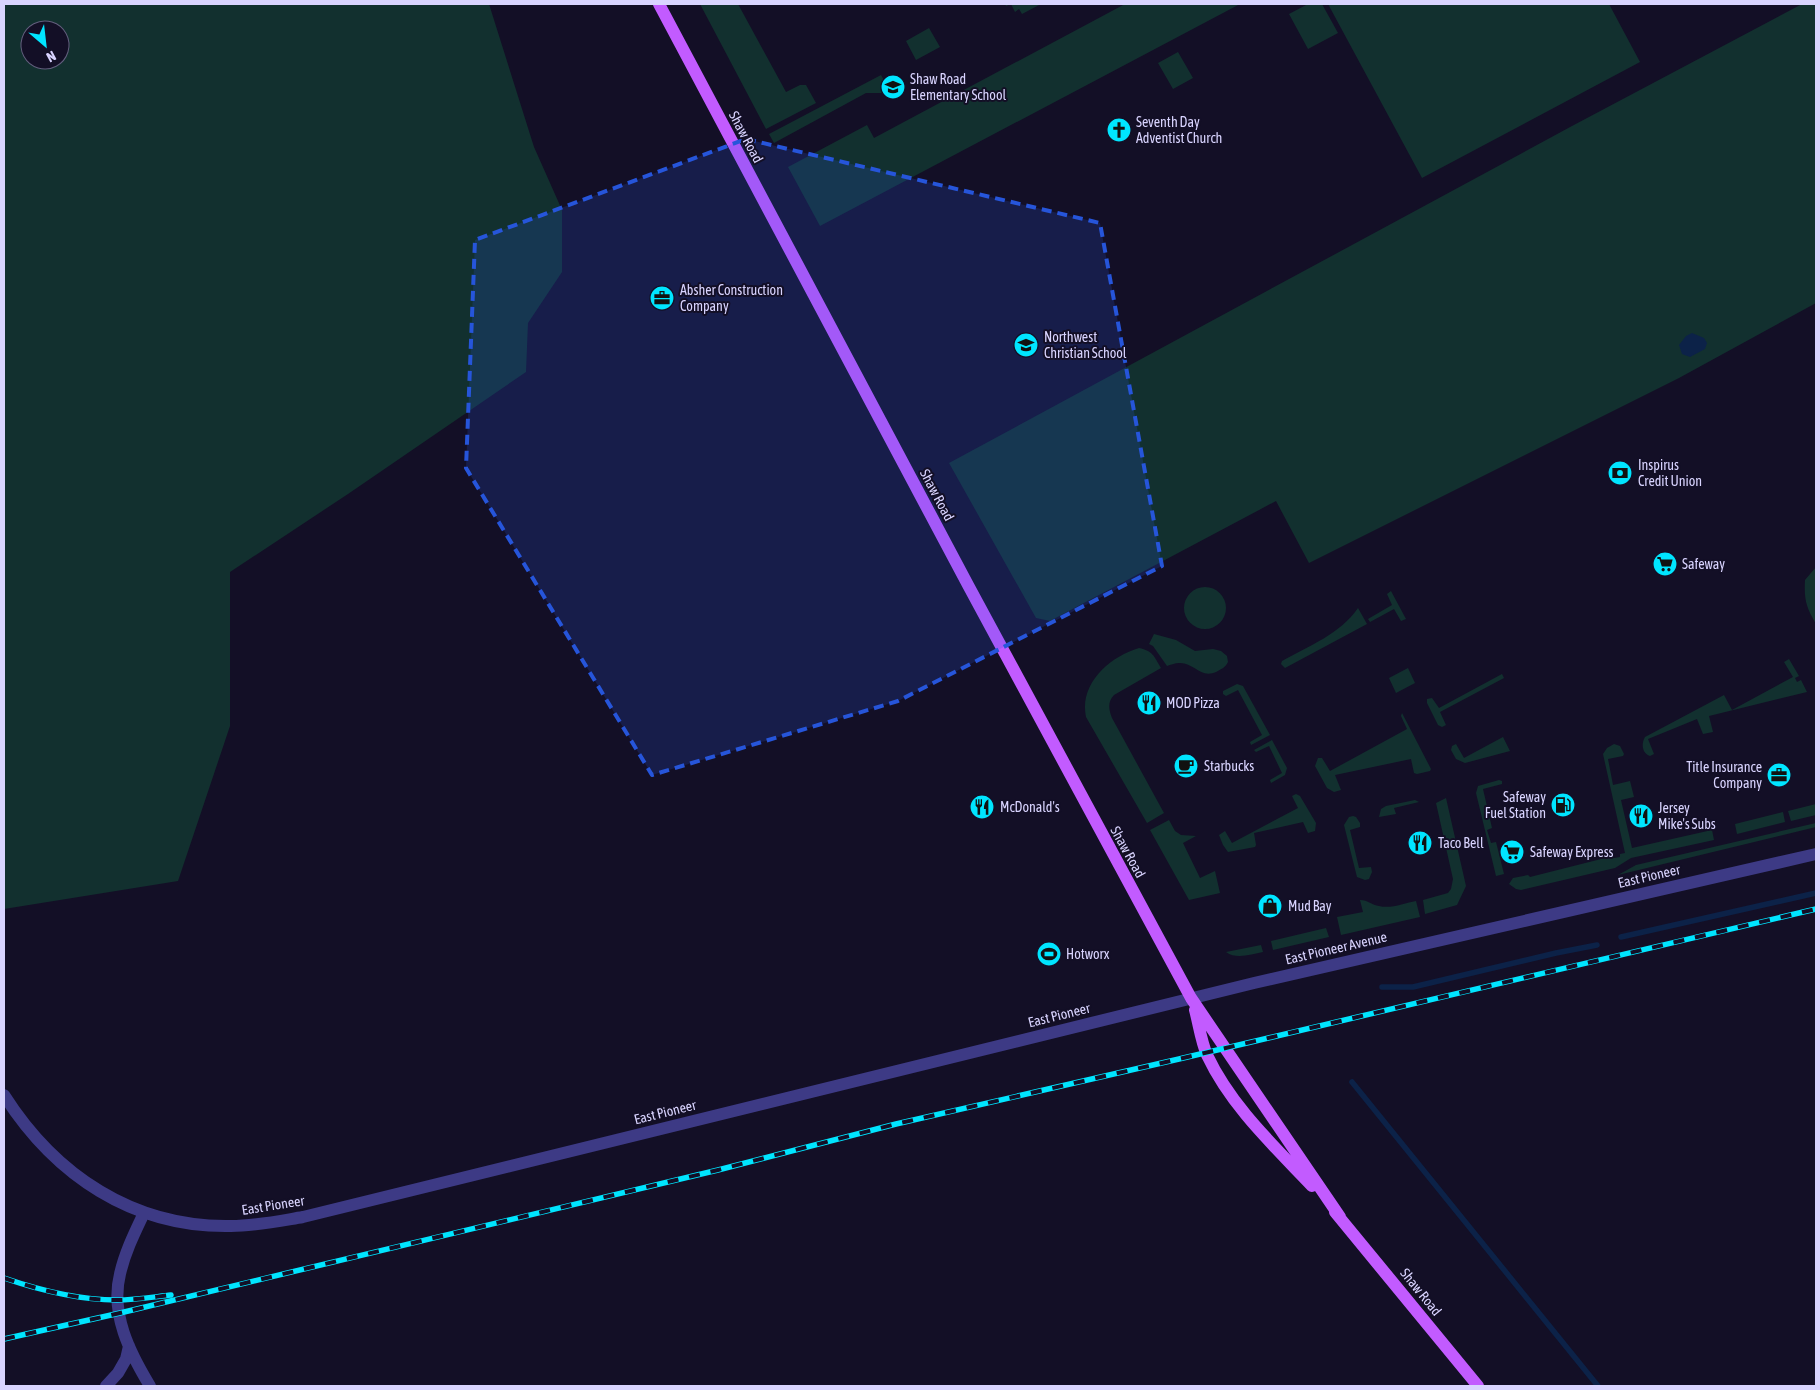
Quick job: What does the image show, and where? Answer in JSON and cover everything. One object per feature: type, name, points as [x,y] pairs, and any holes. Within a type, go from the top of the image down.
[{"type":"main road","name":"Shaw Road","points":[[659,4],[954,560],[1191,998],[1340,1217]]},
{"type":"main road","name":"Shaw Road","points":[[1191,998],[1206,1053],[1236,1102],[1270,1144],[1340,1217],[1478,1386]]},
{"type":"street","name":"East Pioneer","points":[[1488,928],[1816,854]]},
{"type":"street","name":"East Pioneer Avenue","points":[[1191,998],[1488,928]]},
{"type":"street","name":"East Pioneer","points":[[4,1095],[45,1148],[86,1184],[104,1194],[144,1213],[168,1220],[214,1226],[255,1225],[303,1217],[1191,998]]},
{"type":"street","points":[[144,1213],[130,1242],[118,1280],[118,1300],[122,1328],[129,1346],[150,1386]]},
{"type":"street","points":[[106,1386],[118,1374],[126,1359],[129,1346]]},
{"type":"highlighted area","points":[[746,139],[1100,223],[1162,566],[898,701],[652,775],[466,468],[475,240]]},
{"type":"green space","points":[[4,4],[489,4],[534,147],[562,210],[562,272],[528,323],[526,372],[230,572],[230,726],[178,881],[4,909]]},
{"type":"green space","points":[[700,4],[738,4],[786,92],[800,85],[806,85],[816,103],[766,129]]},
{"type":"green space","points":[[1011,4],[1041,4],[1022,14],[1019,9],[1015,12]]},
{"type":"green space","points":[[1125,4],[1240,4],[820,226],[788,167],[867,125],[874,138]]},
{"type":"green space","points":[[1308,4],[1322,4],[1338,33],[1308,49],[1289,14]]},
{"type":"green space","points":[[1328,4],[1609,4],[1640,62],[1422,178]]},
{"type":"green space","points":[[1802,4],[1816,4],[1816,303],[1679,378],[1309,563],[1276,501],[1050,621],[1036,618],[949,463],[1572,126]]},
{"type":"green space","points":[[929,28],[940,47],[916,60],[906,41]]},
{"type":"green space","points":[[1178,52],[1193,78],[1173,89],[1158,63]]},
{"type":"green space","points":[[881,75],[890,91],[886,93],[866,93],[774,143],[769,134]]},
{"type":"green space","points":[[1816,567],[1816,624],[1806,603],[1805,580]]},
{"type":"green space","points":[[1209,587],[1217,590],[1223,596],[1226,608],[1223,620],[1217,626],[1201,629],[1193,626],[1187,620],[1184,604],[1187,596],[1193,590]]},
{"type":"green space","points":[[1391,591],[1406,619],[1401,621],[1394,609],[1370,622],[1368,619],[1392,605],[1387,594]]},
{"type":"green space","points":[[1358,608],[1367,624],[1285,668],[1281,664],[1282,661],[1333,632],[1351,617]]},
{"type":"green space","points":[[1154,634],[1176,640],[1195,651],[1213,649],[1221,651],[1227,656],[1228,662],[1223,668],[1210,674],[1201,672],[1184,663],[1167,666],[1153,646],[1149,644]]},
{"type":"green space","points":[[1139,648],[1153,655],[1161,668],[1114,695],[1110,700],[1109,706],[1112,718],[1164,813],[1147,823],[1086,717],[1085,705],[1092,683],[1107,665],[1128,652]]},
{"type":"green space","points":[[1789,659],[1799,676],[1795,678],[1797,682],[1801,680],[1807,692],[1709,716],[1713,732],[1703,734],[1697,719],[1648,739],[1654,754],[1650,756],[1644,751],[1645,737],[1724,695],[1732,710],[1793,677],[1784,662]]},
{"type":"green space","points":[[1408,668],[1415,683],[1396,693],[1389,678]]},
{"type":"green space","points":[[1502,674],[1504,678],[1440,712],[1446,725],[1442,727],[1438,725],[1427,703],[1427,699],[1432,698],[1439,708]]},
{"type":"green space","points":[[1237,684],[1243,686],[1270,735],[1251,745],[1250,742],[1262,735],[1238,690],[1226,696],[1223,694],[1223,691]]},
{"type":"green space","points":[[1402,713],[1431,769],[1430,771],[1414,773],[1411,759],[1335,775],[1341,790],[1334,792],[1327,788],[1315,766],[1318,758],[1322,758],[1330,771],[1407,729],[1401,716]]},
{"type":"green space","points":[[1503,737],[1510,751],[1465,763],[1456,759],[1451,750],[1452,746],[1456,744],[1464,758]]},
{"type":"green space","points":[[1272,740],[1287,768],[1285,775],[1271,783],[1270,780],[1282,773],[1269,746],[1256,752],[1254,750]]},
{"type":"green space","points":[[1614,744],[1620,746],[1624,754],[1623,756],[1608,759],[1613,785],[1630,781],[1634,797],[1621,800],[1632,848],[1712,830],[1714,840],[1631,858],[1615,868],[1521,890],[1516,889],[1509,884],[1513,878],[1528,875],[1530,877],[1613,856],[1614,858],[1620,857],[1620,854],[1625,853],[1603,754],[1607,748]]},
{"type":"green space","points":[[1499,780],[1502,781],[1502,784],[1483,789],[1492,828],[1487,830],[1491,843],[1496,842],[1504,874],[1496,876],[1476,793],[1478,786]]},
{"type":"green space","points":[[1296,794],[1300,796],[1316,823],[1315,831],[1308,833],[1303,822],[1254,833],[1255,847],[1228,852],[1219,835],[1225,831],[1232,843],[1298,808],[1292,796]]},
{"type":"green space","points":[[1446,798],[1466,886],[1457,905],[1425,914],[1423,900],[1448,893],[1453,879],[1436,803]]},
{"type":"green space","points":[[1415,800],[1419,802],[1394,808],[1396,814],[1379,817],[1381,809],[1386,806]]},
{"type":"green space","points":[[1816,804],[1816,815],[1791,821],[1788,811]]},
{"type":"green space","points":[[1783,812],[1785,822],[1737,834],[1735,824]]},
{"type":"green space","points":[[1353,816],[1360,823],[1360,827],[1350,830],[1359,868],[1371,867],[1372,872],[1369,879],[1365,880],[1357,877],[1344,825],[1349,817]]},
{"type":"green space","points":[[1169,820],[1175,831],[1181,835],[1196,836],[1183,843],[1200,878],[1215,871],[1220,893],[1189,900],[1150,830]]},
{"type":"green space","points":[[1816,823],[1816,827],[1618,875],[1636,865]]},
{"type":"green space","points":[[1360,900],[1384,907],[1416,901],[1420,917],[1341,935],[1337,917],[1363,912]]},
{"type":"green space","points":[[1326,928],[1329,937],[1273,950],[1271,941]]},
{"type":"green space","points":[[1261,945],[1263,952],[1249,955],[1235,956],[1226,952]]},
{"type":"water","points":[[1692,333],[1704,338],[1707,343],[1705,349],[1690,357],[1682,354],[1679,345],[1686,336]]},
{"type":"waterway","points":[[1621,937],[1816,893]]},
{"type":"waterway","points":[[1382,987],[1413,987],[1597,945]]},
{"type":"waterway","points":[[1352,1082],[1598,1386]]},
{"type":"railway","points":[[4,1339],[718,1170],[896,1124],[1816,909]]},
{"type":"railway","points":[[4,1278],[45,1290],[103,1300],[124,1300],[171,1295]]},
{"type":"place","name":"Shaw Road Elementary School","points":[[893,87]]},
{"type":"place","name":"Seventh Day Adventist Church","points":[[1119,130]]},
{"type":"place","name":"Absher Construction Company","points":[[662,298]]},
{"type":"place","name":"Northwest Christian School","points":[[1026,345]]},
{"type":"place","name":"Inspirus Credit Union","points":[[1620,473]]},
{"type":"place","name":"Safeway","points":[[1665,564]]},
{"type":"place","name":"MOD Pizza","points":[[1149,703]]},
{"type":"place","name":"Starbucks","points":[[1186,766]]},
{"type":"place","name":"Title Insurance Company","points":[[1779,775]]},
{"type":"place","name":"Safeway Fuel Station","points":[[1563,805]]},
{"type":"place","name":"McDonald's","points":[[982,807]]},
{"type":"place","name":"Jersey Mike's Subs","points":[[1641,816]]},
{"type":"place","name":"Taco Bell","points":[[1420,843]]},
{"type":"place","name":"Safeway Express","points":[[1512,852]]},
{"type":"place","name":"Mud Bay","points":[[1270,906]]},
{"type":"place","name":"Hotworx","points":[[1049,954]]}]
